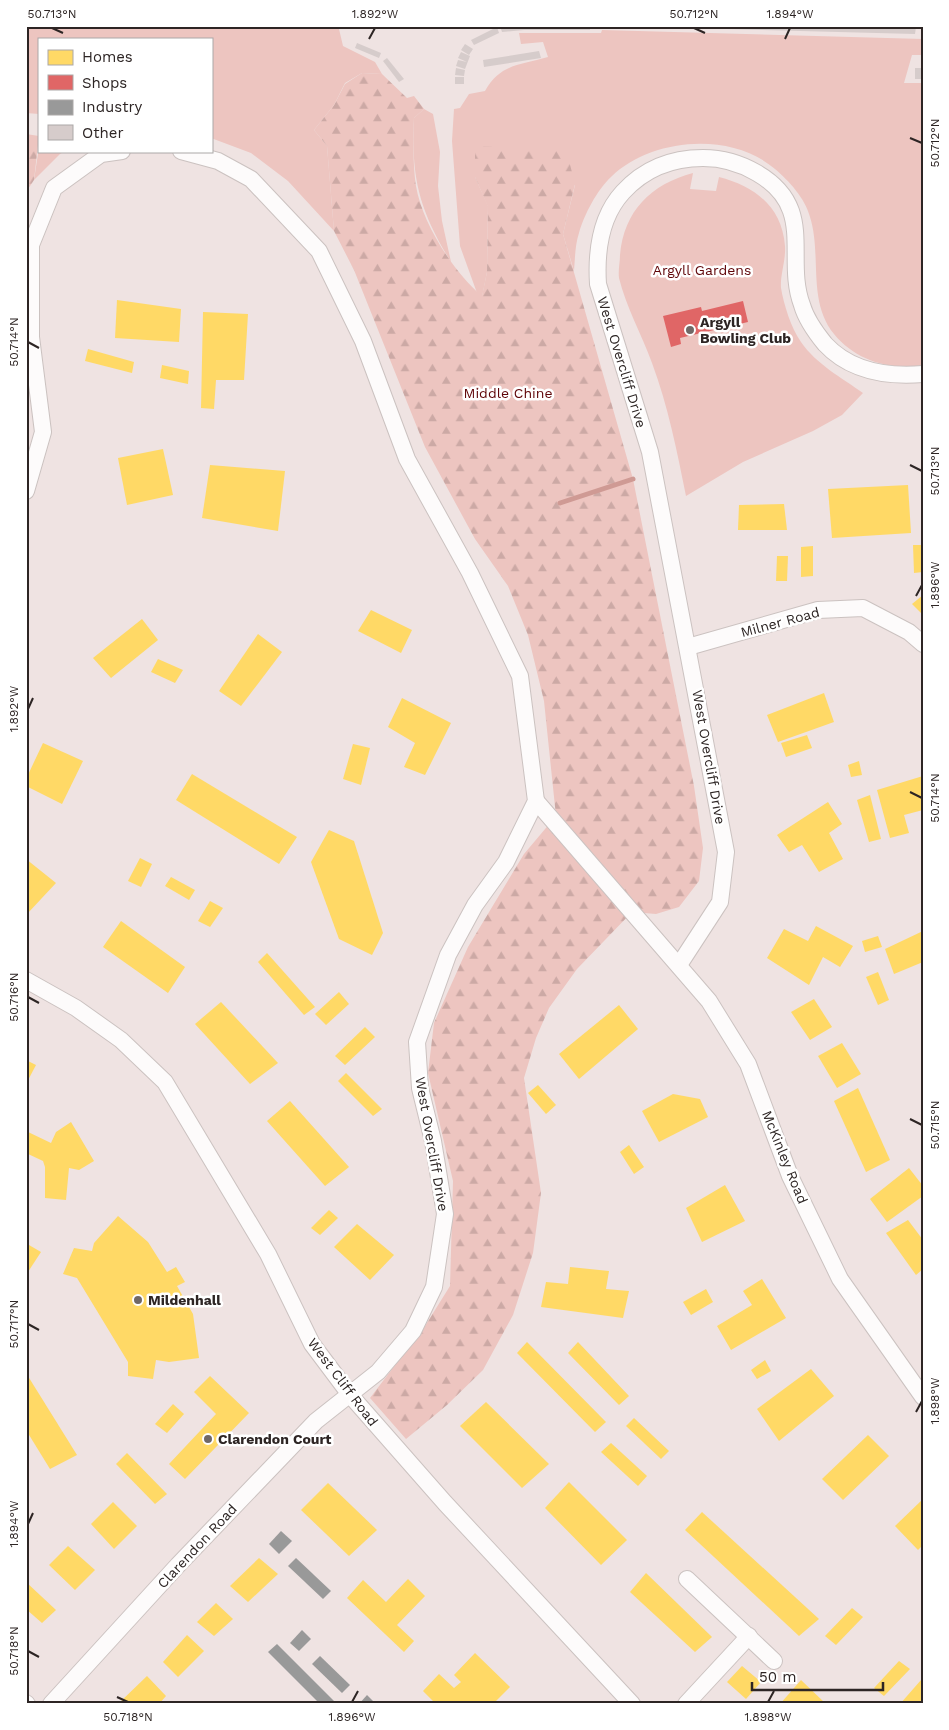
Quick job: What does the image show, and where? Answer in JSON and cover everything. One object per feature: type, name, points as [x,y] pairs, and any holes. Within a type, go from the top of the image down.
[{"type":"street","points":[[26,491],[43,432],[31,336],[31,245],[54,188],[101,154],[115,152]]},
{"type":"street","points":[[185,152],[218,161],[251,179],[319,252],[363,341],[407,459],[470,573],[520,676],[536,800]]},
{"type":"street","name":"West Overcliff Drive","points":[[679,965],[720,902],[726,852],[650,452],[598,284],[596,257],[602,229],[616,199],[634,180],[658,165],[683,158],[712,158],[738,162],[768,179],[786,200],[796,228],[798,285],[801,305],[810,323],[826,345],[853,365],[879,374],[923,374]]},
{"type":"street","name":"Milner Road","points":[[688,647],[818,610],[863,608],[909,632],[923,644]]},
{"type":"street","name":"McKinley Road","points":[[536,800],[709,1001],[748,1064],[790,1176],[840,1279],[923,1397]]},
{"type":"street","name":"West Overcliff Drive","points":[[351,1396],[378,1372],[413,1330],[434,1287],[445,1214],[433,1141],[420,1088],[417,1042],[448,955],[475,905],[506,862],[536,800]]},
{"type":"street","name":"West Cliff Road","points":[[26,980],[76,1008],[122,1040],[165,1082],[268,1254],[312,1344],[351,1396],[445,1503],[632,1704]]},
{"type":"street","name":"Clarendon Road","points":[[52,1704],[178,1565],[316,1421],[351,1396]]},
{"type":"street","points":[[687,1579],[774,1661]]},
{"type":"street","points":[[686,1704],[749,1636]]},
{"type":"green space","points":[[26,26],[265,26],[339,29],[343,46],[375,62],[382,74],[362,73],[345,83],[334,105],[314,130],[327,146],[334,231],[288,181],[251,153],[212,138],[212,38],[38,38],[38,114],[26,113]]},
{"type":"green space","points":[[602,30],[923,39],[923,55],[912,55],[904,83],[923,83],[923,365],[898,366],[874,362],[852,351],[842,343],[826,321],[821,307],[816,277],[813,232],[808,210],[804,203],[791,184],[775,169],[757,157],[736,149],[714,145],[691,144],[669,147],[647,154],[628,164],[611,177],[596,196],[584,218],[575,252],[574,271],[563,234],[575,185],[475,177],[488,206],[487,272],[482,297],[477,293],[460,246],[452,141],[454,109],[460,108],[469,94],[485,91],[497,75],[504,70],[548,57],[543,42],[521,44],[519,33],[601,33]]},
{"type":"green space","name":"Middle Chine","points":[[362,73],[382,74],[407,98],[414,96],[424,109],[414,118],[414,170],[419,200],[432,231],[450,261],[482,296],[487,272],[488,207],[475,177],[475,146],[566,149],[575,184],[563,234],[633,479],[694,786],[703,848],[699,881],[679,907],[656,914],[632,912],[577,969],[549,1008],[536,1038],[524,1078],[541,1193],[533,1253],[513,1315],[483,1370],[447,1405],[406,1439],[370,1398],[425,1326],[450,1286],[453,1181],[428,1073],[434,1023],[468,947],[524,854],[556,816],[544,701],[528,635],[508,586],[475,539],[425,447],[354,270],[334,231],[327,146],[314,130],[334,105],[345,84]]},
{"type":"green space","points":[[424,109],[433,114],[440,152],[438,186],[442,221],[451,262],[424,209],[416,176],[413,139],[414,118]]},
{"type":"green space","points":[[26,134],[38,136],[38,145],[34,180],[26,192]]},
{"type":"green space","points":[[38,152],[63,152],[60,154],[34,180]]},
{"type":"green space","name":"Argyll Gardens","points":[[693,173],[690,189],[716,191],[719,177],[744,186],[754,192],[772,209],[783,232],[785,251],[781,288],[794,330],[801,342],[814,357],[863,393],[842,415],[813,431],[743,462],[686,496],[676,445],[658,379],[626,300],[619,272],[620,255],[627,225],[642,202],[664,184]]},
{"type":"building: Homes","points":[[117,300],[181,309],[179,342],[115,338]]},
{"type":"building: Homes","points":[[203,312],[248,314],[244,380],[216,380],[214,409],[201,408]]},
{"type":"building: Homes","points":[[88,349],[134,362],[132,373],[85,361]]},
{"type":"building: Homes","points":[[162,365],[189,371],[188,384],[160,378]]},
{"type":"building: Homes","points":[[163,449],[173,495],[127,505],[118,458]]},
{"type":"building: Homes","points":[[210,465],[285,471],[278,531],[202,518]]},
{"type":"building: Homes","points":[[908,485],[911,533],[832,538],[828,489]]},
{"type":"building: Homes","points":[[784,504],[787,530],[738,530],[739,505]]},
{"type":"building: Homes","points":[[913,545],[923,545],[923,572],[914,573]]},
{"type":"building: Homes","points":[[813,546],[813,576],[801,577],[801,547]]},
{"type":"building: Homes","points":[[777,556],[788,556],[787,581],[776,581]]},
{"type":"building: Homes","points":[[923,595],[923,615],[912,604]]},
{"type":"building: Homes","points":[[371,610],[412,630],[401,653],[358,631]]},
{"type":"building: Homes","points":[[142,619],[158,640],[111,678],[93,658]]},
{"type":"building: Homes","points":[[258,634],[282,652],[241,706],[219,691]]},
{"type":"building: Homes","points":[[158,659],[183,670],[175,683],[151,672]]},
{"type":"building: Homes","points":[[824,693],[834,722],[778,742],[767,715]]},
{"type":"building: Homes","points":[[402,698],[451,723],[425,775],[404,767],[415,743],[388,727]]},
{"type":"building: Homes","points":[[807,735],[812,748],[786,757],[781,743]]},
{"type":"building: Homes","points":[[43,743],[83,761],[62,804],[26,786],[26,779]]},
{"type":"building: Homes","points":[[353,744],[370,748],[361,785],[343,779]]},
{"type":"building: Homes","points":[[859,761],[862,775],[851,777],[848,765]]},
{"type":"building: Homes","points":[[192,774],[297,837],[279,864],[176,800]]},
{"type":"building: Homes","points":[[923,776],[923,810],[904,815],[909,833],[890,838],[877,790]]},
{"type":"building: Homes","points":[[870,795],[881,839],[869,842],[857,800]]},
{"type":"building: Homes","points":[[828,802],[842,824],[829,833],[843,859],[819,872],[802,845],[789,852],[777,835]]},
{"type":"building: Homes","points":[[329,830],[354,841],[383,933],[372,955],[339,939],[311,862]]},
{"type":"building: Homes","points":[[140,858],[152,864],[141,887],[128,881]]},
{"type":"building: Homes","points":[[26,859],[56,883],[27,914],[26,913]]},
{"type":"building: Homes","points":[[171,877],[195,890],[189,900],[165,886]]},
{"type":"building: Homes","points":[[210,901],[223,908],[210,927],[198,921]]},
{"type":"building: Homes","points":[[121,921],[185,967],[168,993],[103,947]]},
{"type":"building: Homes","points":[[816,926],[853,946],[840,967],[823,957],[809,985],[767,958],[784,929],[808,941]]},
{"type":"building: Homes","points":[[923,931],[923,962],[894,974],[885,949]]},
{"type":"building: Homes","points":[[878,936],[882,947],[865,952],[862,941]]},
{"type":"building: Homes","points":[[267,953],[315,1007],[304,1015],[258,962]]},
{"type":"building: Homes","points":[[878,972],[889,1000],[878,1005],[866,977]]},
{"type":"building: Homes","points":[[339,992],[349,1004],[326,1025],[315,1014]]},
{"type":"building: Homes","points":[[814,999],[832,1027],[810,1040],[791,1012]]},
{"type":"building: Homes","points":[[221,1002],[278,1063],[250,1084],[195,1024]]},
{"type":"building: Homes","points":[[619,1005],[638,1029],[579,1079],[559,1054]]},
{"type":"building: Homes","points":[[365,1027],[375,1037],[345,1065],[335,1056]]},
{"type":"building: Homes","points":[[842,1043],[861,1074],[837,1088],[818,1056]]},
{"type":"building: Homes","points":[[26,1060],[36,1065],[26,1084]]},
{"type":"building: Homes","points":[[346,1073],[382,1109],[373,1116],[338,1081]]},
{"type":"building: Homes","points":[[538,1085],[556,1105],[546,1114],[528,1093]]},
{"type":"building: Homes","points":[[858,1088],[890,1160],[866,1172],[834,1101]]},
{"type":"building: Homes","points":[[673,1094],[700,1099],[708,1117],[659,1142],[642,1111]]},
{"type":"building: Homes","points":[[290,1101],[349,1167],[325,1186],[267,1121]]},
{"type":"building: Homes","points":[[71,1122],[94,1161],[79,1170],[69,1168],[66,1200],[45,1198],[45,1167],[43,1161],[26,1153],[26,1131],[51,1143],[56,1132]]},
{"type":"building: Homes","points":[[629,1145],[644,1167],[634,1174],[620,1152]]},
{"type":"building: Homes","points":[[909,1168],[923,1186],[923,1196],[887,1222],[870,1199]]},
{"type":"building: Homes","points":[[725,1185],[745,1221],[702,1242],[686,1208]]},
{"type":"building: Homes","points":[[329,1210],[338,1218],[320,1235],[311,1228]]},
{"type":"building: Homes","name":"Mildenhall","points":[[118,1216],[148,1242],[167,1272],[176,1267],[185,1282],[177,1286],[193,1314],[199,1358],[169,1362],[156,1360],[153,1379],[128,1376],[128,1362],[77,1278],[63,1274],[74,1248],[92,1251],[94,1243]]},
{"type":"building: Homes","points":[[908,1220],[923,1240],[923,1269],[916,1275],[886,1233]]},
{"type":"building: Homes","points":[[357,1224],[394,1255],[370,1280],[334,1247]]},
{"type":"building: Homes","points":[[29,1245],[41,1252],[26,1275],[26,1249]]},
{"type":"building: Homes","points":[[570,1267],[609,1271],[606,1289],[629,1291],[623,1318],[541,1307],[546,1282],[568,1284]]},
{"type":"building: Homes","points":[[762,1279],[786,1318],[731,1350],[717,1326],[752,1305],[743,1291]]},
{"type":"building: Homes","points":[[706,1289],[713,1302],[691,1315],[683,1302]]},
{"type":"building: Homes","points":[[527,1342],[606,1422],[595,1432],[517,1353]]},
{"type":"building: Homes","points":[[578,1342],[629,1396],[619,1405],[568,1353]]},
{"type":"building: Homes","points":[[765,1360],[771,1371],[757,1379],[751,1370]]},
{"type":"building: Homes","points":[[811,1369],[834,1396],[779,1441],[757,1409]]},
{"type":"building: Homes","points":[[26,1373],[77,1455],[50,1469],[26,1430]]},
{"type":"building: Homes","name":"Clarendon Court","points":[[210,1376],[249,1413],[185,1479],[169,1464],[216,1414],[194,1392]]},
{"type":"building: Homes","points":[[486,1402],[549,1464],[522,1488],[460,1426]]},
{"type":"building: Homes","points":[[173,1404],[184,1414],[167,1433],[155,1424]]},
{"type":"building: Homes","points":[[634,1418],[669,1451],[661,1459],[626,1426]]},
{"type":"building: Homes","points":[[868,1435],[889,1456],[843,1500],[822,1479]]},
{"type":"building: Homes","points":[[611,1443],[647,1476],[638,1486],[601,1452]]},
{"type":"building: Homes","points":[[127,1453],[167,1494],[155,1504],[116,1464]]},
{"type":"building: Homes","points":[[569,1482],[627,1540],[601,1565],[545,1508]]},
{"type":"building: Homes","points":[[328,1483],[377,1530],[349,1556],[301,1510]]},
{"type":"building: Homes","points":[[923,1499],[923,1545],[918,1550],[895,1526]]},
{"type":"building: Homes","points":[[113,1502],[137,1526],[114,1549],[91,1524]]},
{"type":"building: Homes","points":[[702,1512],[819,1619],[799,1636],[685,1530]]},
{"type":"building: Homes","points":[[68,1546],[95,1570],[75,1590],[49,1565]]},
{"type":"building: Homes","points":[[259,1558],[278,1574],[248,1602],[230,1586]]},
{"type":"building: Homes","points":[[646,1573],[712,1637],[695,1652],[630,1592]]},
{"type":"building: Homes","points":[[408,1579],[425,1596],[397,1625],[414,1641],[404,1652],[347,1598],[363,1580],[386,1602]]},
{"type":"building: Homes","points":[[26,1582],[56,1610],[42,1623],[26,1609]]},
{"type":"building: Homes","points":[[216,1603],[233,1619],[214,1636],[197,1622]]},
{"type":"building: Homes","points":[[852,1608],[863,1617],[836,1645],[825,1636]]},
{"type":"building: Homes","points":[[187,1635],[204,1651],[178,1677],[163,1662]]},
{"type":"building: Homes","points":[[475,1653],[510,1687],[493,1704],[436,1704],[423,1691],[439,1674],[454,1688],[461,1682],[454,1675]]},
{"type":"building: Homes","points":[[899,1661],[910,1669],[884,1696],[874,1688]]},
{"type":"building: Homes","points":[[742,1666],[761,1682],[746,1699],[727,1682]]},
{"type":"building: Homes","points":[[147,1676],[166,1696],[159,1704],[118,1704]]},
{"type":"building: Homes","points":[[801,1680],[826,1704],[780,1704]]},
{"type":"building: Homes","points":[[921,1680],[923,1681],[923,1698],[918,1704],[900,1704]]},
{"type":"building: Shops","name":"Argyll Bowling Club","points":[[743,301],[748,322],[680,338],[681,344],[671,347],[663,316],[701,307],[702,311]]},
{"type":"building: Industry","points":[[281,1531],[292,1541],[279,1554],[269,1544]]},
{"type":"building: Industry","points":[[296,1558],[331,1591],[323,1599],[288,1566]]},
{"type":"building: Industry","points":[[302,1630],[311,1639],[299,1651],[290,1643]]},
{"type":"building: Industry","points":[[277,1644],[335,1702],[320,1704],[268,1652]]},
{"type":"building: Industry","points":[[320,1656],[350,1685],[342,1693],[312,1664]]},
{"type":"building: Industry","points":[[367,1695],[376,1704],[359,1704]]},
{"type":"building: Other","points":[[500,26],[590,26],[590,30],[502,32]]},
{"type":"building: Other","points":[[615,26],[854,26],[916,27],[915,34]]},
{"type":"building: Other","points":[[497,27],[499,33],[474,45],[471,40]]},
{"type":"building: Other","points":[[357,43],[381,53],[379,58],[355,48]]},
{"type":"building: Other","points":[[465,44],[473,49],[469,55],[461,50]]},
{"type":"building: Other","points":[[539,51],[541,58],[484,67],[483,60]]},
{"type":"building: Other","points":[[461,52],[470,56],[465,69],[456,66],[458,60],[467,62],[458,58]]},
{"type":"building: Other","points":[[387,58],[404,79],[399,82],[383,61]]},
{"type":"building: Other","points":[[456,68],[465,70],[464,76],[455,75]]},
{"type":"building: Other","points":[[915,68],[923,68],[923,79],[915,79]]},
{"type":"building: Other","points":[[455,77],[464,77],[464,84],[455,84]]},
{"type":"waterway","points":[[560,503],[633,479]]},
{"type":"place","name":"Argyll Bowling Club","points":[[690,330]]},
{"type":"place","name":"Mildenhall","points":[[138,1300]]},
{"type":"place","name":"Clarendon Court","points":[[208,1439]]}]
